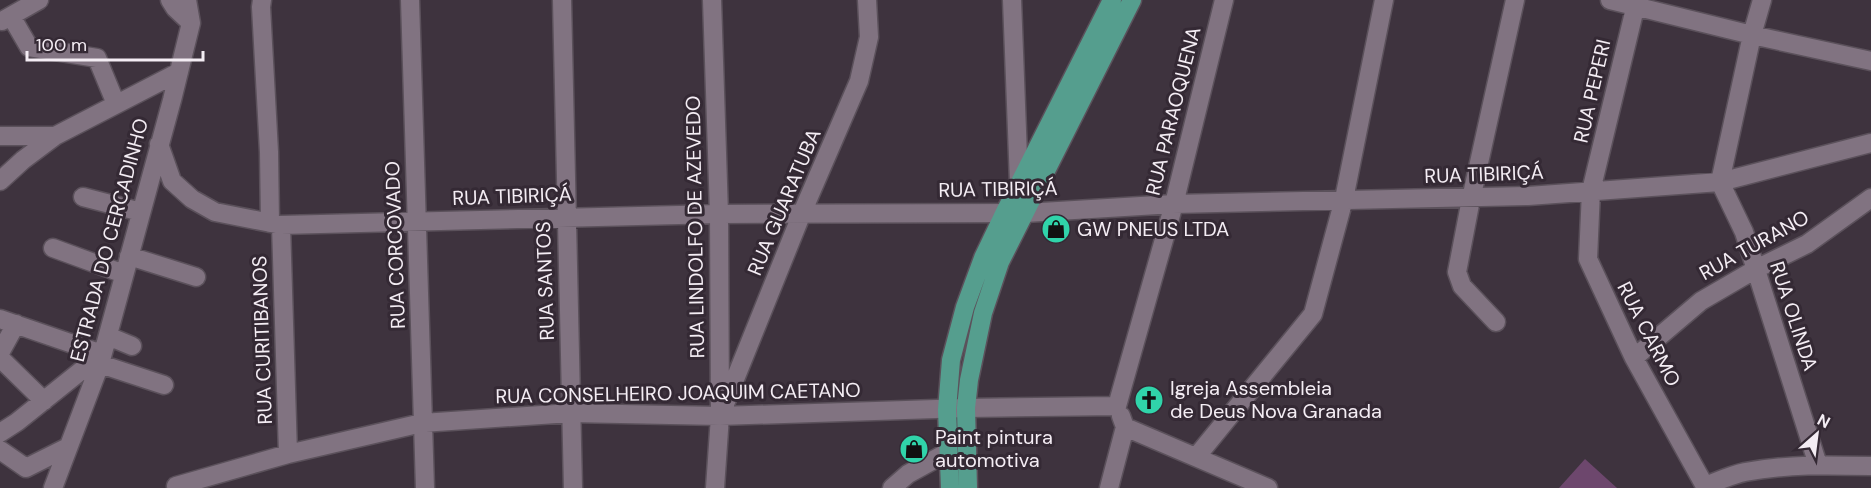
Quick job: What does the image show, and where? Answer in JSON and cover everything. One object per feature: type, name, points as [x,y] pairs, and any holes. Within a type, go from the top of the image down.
[{"type":"main road","points":[[950,483],[946,410],[951,360],[965,307],[983,258],[1005,212],[1112,0]]},
{"type":"main road","points":[[968,488],[966,408],[969,380],[983,313],[1000,262],[1132,0]]},
{"type":"street","points":[[38,0],[5,19],[29,47],[97,58],[116,104]]},
{"type":"street","points":[[170,0],[191,23]]},
{"type":"street","name":"ESTRADA DO CERCADINHO","points":[[53,488],[103,351],[127,265],[191,23],[187,0]]},
{"type":"street","name":"RUA CURITIBANOS","points":[[262,0],[288,454]]},
{"type":"street","name":"RUA CORCOVADO","points":[[410,0],[425,488]]},
{"type":"street","name":"RUA SANTOS","points":[[562,0],[573,488]]},
{"type":"street","name":"RUA LINDOLFO DE AZEVEDO","points":[[712,0],[719,214],[720,416],[715,488]]},
{"type":"street","name":"RUA GUARATUBA","points":[[720,416],[802,213],[859,81],[869,37],[867,0]]},
{"type":"street","points":[[1012,0],[1019,183]]},
{"type":"street","name":"RUA PARAOQUENA","points":[[1117,406],[1174,204],[1224,0]]},
{"type":"street","points":[[1197,456],[1313,314],[1344,199],[1384,0]]},
{"type":"street","points":[[1496,322],[1462,286],[1457,272],[1515,0]]},
{"type":"street","points":[[1610,0],[1636,3],[1752,35],[1871,61]]},
{"type":"street","points":[[1720,182],[1752,35],[1762,0]]},
{"type":"street","name":"RUA PEPERI","points":[[1591,191],[1636,3]]},
{"type":"street","points":[[0,181],[23,159],[55,136],[179,72]]},
{"type":"street","points":[[0,136],[55,136]]},
{"type":"street","name":"RUA TIBIRIÇÁ","points":[[159,144],[172,181],[192,199],[215,212],[276,224],[719,214],[1025,213],[1174,204],[1344,199],[1471,199],[1720,182],[1871,143]]},
{"type":"street","name":"RUA OLINDA","points":[[1720,182],[1744,232],[1818,465]]},
{"type":"street","name":"RUA CARMO","points":[[1591,191],[1588,259],[1634,358],[1705,487]]},
{"type":"street","points":[[83,197],[141,212]]},
{"type":"street","name":"RUA TURANO","points":[[1634,358],[1701,301],[1756,269],[1807,244],[1871,198]]},
{"type":"street","points":[[53,248],[127,265],[196,277]]},
{"type":"street","points":[[0,353],[8,321],[103,351],[164,385]]},
{"type":"street","points":[[1,431],[44,400],[103,351],[132,346]]},
{"type":"street","points":[[0,358],[44,400]]},
{"type":"street","points":[[1109,488],[1125,427],[1117,406]]},
{"type":"street","name":"RUA CONSELHEIRO JOAQUIM CAETANO","points":[[176,486],[288,454],[422,423],[572,413],[720,416],[966,408],[1117,406]]},
{"type":"street","points":[[1125,427],[1268,488]]},
{"type":"street","points":[[0,450],[26,468],[68,447]]},
{"type":"street","points":[[892,488],[908,474],[948,452]]},
{"type":"street","points":[[1705,487],[1742,473],[1775,467],[1871,466]]},
{"type":"street","points":[[919,468],[950,483]]},
{"type":"shaded area","points":[[1585,459],[1617,488],[1559,488]]},
{"type":"place","name":"GW PNEUS LTDA","points":[[1056,229]]},
{"type":"place","name":"Igreja Assembleia de Deus Nova Granada","points":[[1149,400]]},
{"type":"place","name":"Paint pintura automotiva","points":[[914,449]]}]
